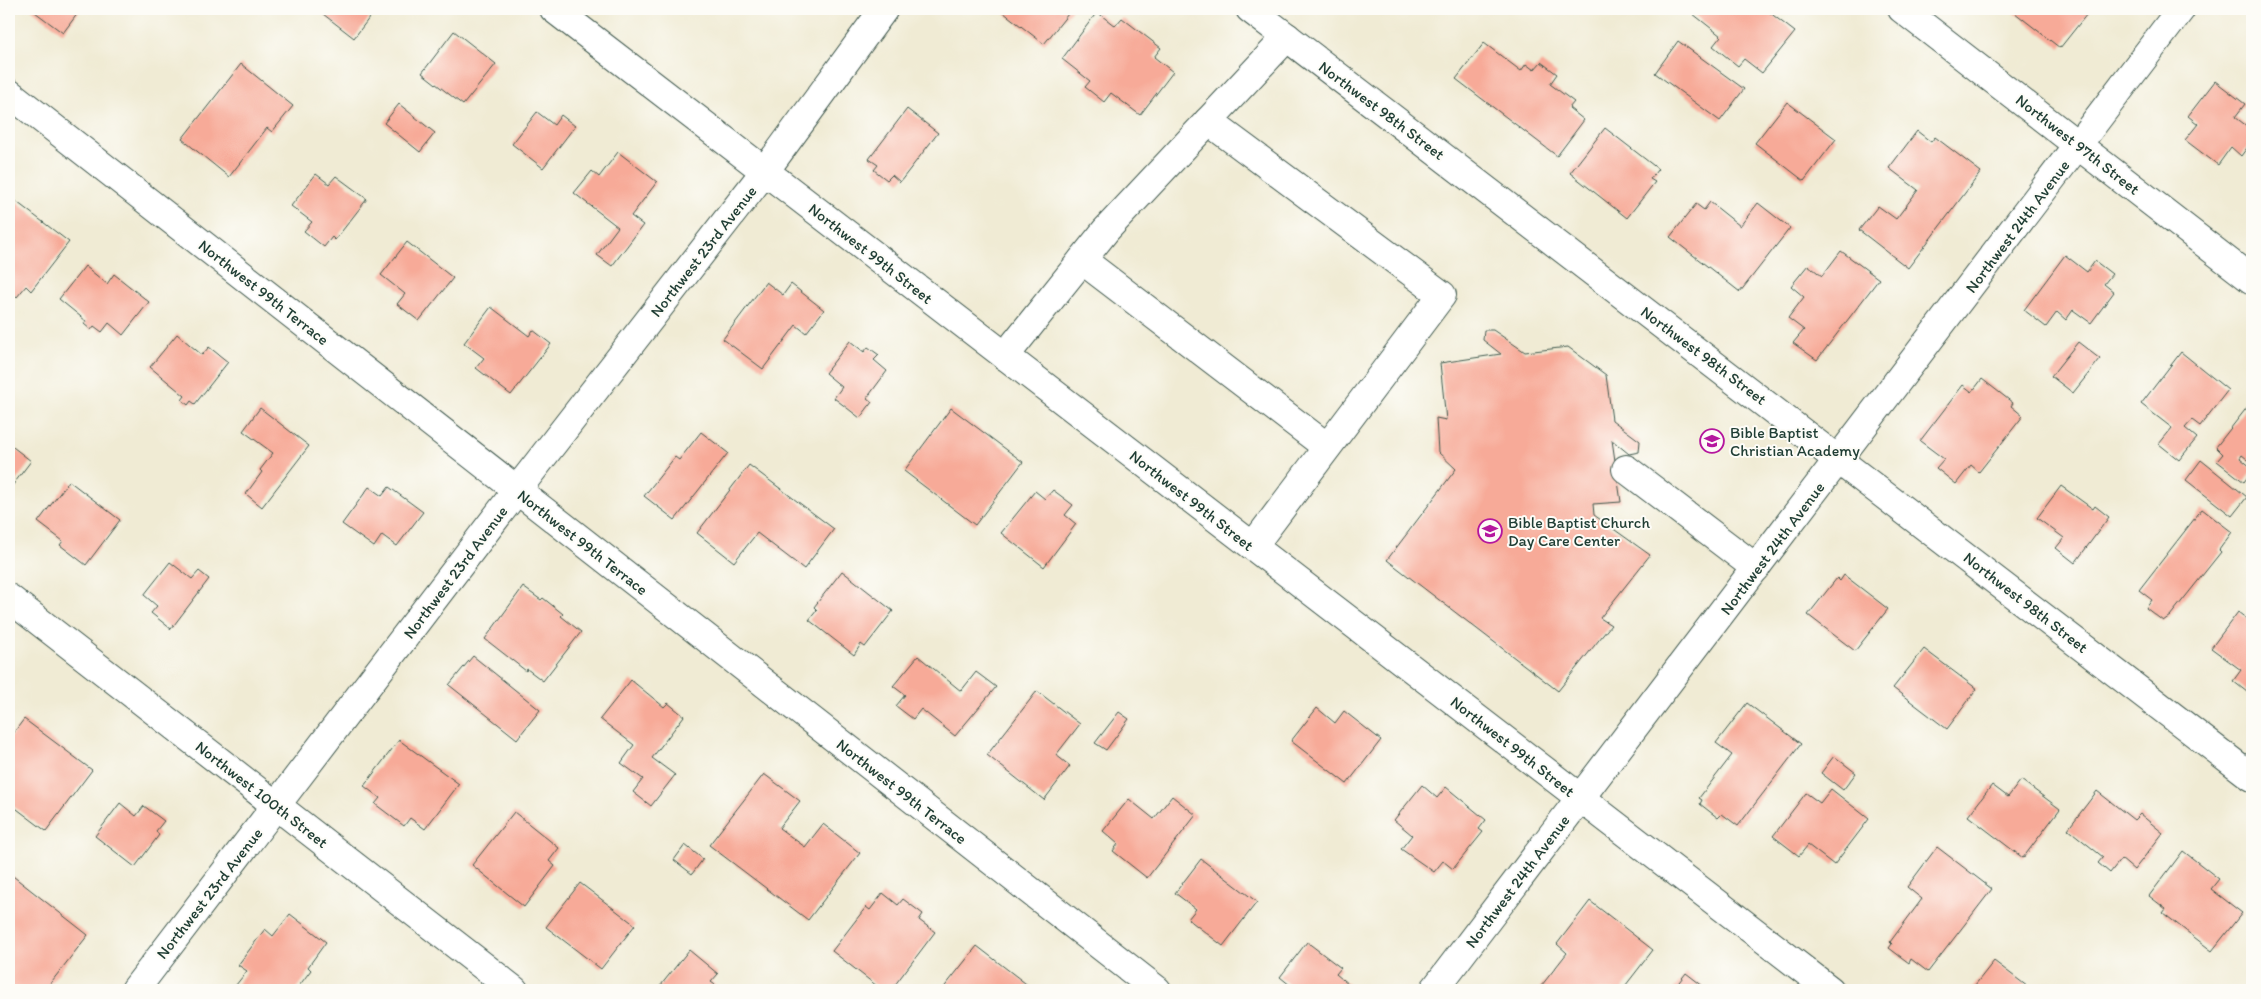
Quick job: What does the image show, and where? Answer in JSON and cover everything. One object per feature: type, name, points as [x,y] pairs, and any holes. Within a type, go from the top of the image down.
[{"type":"street","name":"Northwest 99th Street","points":[[554,9],[1830,990]]},
{"type":"street","name":"Northwest 23rd Avenue","points":[[135,990],[517,490],[765,171],[884,9]]},
{"type":"street","name":"Northwest 98th Street","points":[[1250,9],[1840,459],[2252,777]]},
{"type":"street","name":"Northwest 97th Street","points":[[1902,9],[2080,144],[2252,280]]},
{"type":"street","name":"Northwest 24th Avenue","points":[[1434,990],[2181,9]]},
{"type":"street","points":[[1005,356],[1106,230],[1287,36]]},
{"type":"street","name":"Northwest 99th Terrace","points":[[9,93],[1157,990]]},
{"type":"street","points":[[1208,121],[1442,295],[1252,546]]},
{"type":"street","points":[[1082,260],[1327,447]]},
{"type":"street","points":[[1626,469],[1756,568]]},
{"type":"street","name":"Northwest 100th Street","points":[[9,598],[514,990]]},
{"type":"building","points":[[31,9],[81,9],[63,33]]},
{"type":"building","points":[[327,9],[376,9],[354,38],[323,14]]},
{"type":"building","points":[[999,9],[1072,9],[1044,44]]},
{"type":"building","points":[[1689,9],[1765,9],[1795,32],[1762,73],[1744,59],[1738,66],[1713,46],[1721,36]]},
{"type":"building","points":[[2010,9],[2091,9],[2060,48]]},
{"type":"building","points":[[1097,12],[1115,26],[1122,18],[1161,48],[1154,57],[1173,72],[1140,115],[1111,93],[1104,102],[1085,87],[1090,81],[1062,59]]},
{"type":"building","points":[[454,31],[496,64],[463,105],[422,73]]},
{"type":"building","points":[[1678,41],[1744,89],[1720,121],[1655,73]]},
{"type":"building","points":[[1484,43],[1521,71],[1526,64],[1534,70],[1541,62],[1557,74],[1550,84],[1574,102],[1569,108],[1584,120],[1557,156],[1456,79]]},
{"type":"building","points":[[241,64],[293,106],[272,132],[267,128],[229,177],[182,139]]},
{"type":"building","points":[[2215,81],[2245,104],[2235,117],[2252,130],[2252,141],[2241,156],[2231,147],[2218,165],[2185,140],[2198,124],[2188,116]]},
{"type":"building","points":[[1787,102],[1836,139],[1804,181],[1755,143]]},
{"type":"building","points":[[399,104],[435,133],[420,152],[384,123]]},
{"type":"building","points":[[907,109],[938,133],[900,182],[892,175],[887,180],[874,170],[878,165],[869,159]]},
{"type":"building","points":[[537,112],[554,125],[561,115],[575,126],[543,168],[512,144]]},
{"type":"building","points":[[1605,128],[1658,169],[1650,179],[1655,182],[1627,218],[1570,173]]},
{"type":"building","points":[[1917,131],[1931,142],[1935,137],[1981,172],[1908,268],[1859,230],[1878,206],[1896,219],[1918,190],[1889,168]]},
{"type":"building","points":[[618,152],[657,182],[631,216],[643,225],[612,266],[597,255],[618,227],[574,193],[592,171],[599,177]]},
{"type":"building","points":[[316,174],[329,184],[336,176],[367,199],[335,240],[332,237],[324,247],[304,231],[312,222],[291,206]]},
{"type":"building","points":[[9,196],[69,242],[31,291],[26,286],[17,297],[9,290]]},
{"type":"building","points":[[1710,202],[1740,226],[1758,203],[1790,228],[1740,292],[1670,237],[1696,204],[1704,210]]},
{"type":"building","points":[[407,242],[453,278],[419,321],[397,304],[405,294],[381,275]]},
{"type":"building","points":[[1841,251],[1879,279],[1817,360],[1793,343],[1804,330],[1788,318],[1804,297],[1791,286],[1808,265],[1822,276]]},
{"type":"building","points":[[2065,255],[2087,272],[2095,261],[2112,274],[2104,284],[2114,292],[2091,323],[2073,310],[2066,320],[2057,312],[2046,327],[2024,310]]},
{"type":"building","points":[[85,266],[107,284],[114,274],[149,302],[123,335],[109,323],[102,332],[94,326],[91,330],[84,324],[86,321],[59,299]]},
{"type":"building","points":[[766,282],[783,295],[791,284],[824,310],[806,333],[796,325],[763,369],[723,339]]},
{"type":"building","points":[[491,307],[529,336],[533,330],[551,344],[511,395],[476,368],[484,358],[464,343]]},
{"type":"building","points":[[1484,330],[1493,330],[1525,352],[1568,347],[1606,375],[1612,420],[1640,441],[1639,452],[1629,454],[1612,440],[1621,502],[1593,504],[1594,515],[1650,555],[1600,618],[1611,625],[1558,691],[1387,560],[1456,469],[1438,452],[1436,418],[1446,420],[1440,363],[1501,354],[1483,340]]},
{"type":"building","points":[[177,334],[202,355],[209,347],[228,362],[195,404],[191,401],[188,405],[182,400],[185,396],[150,367]]},
{"type":"building","points":[[850,341],[864,352],[868,347],[879,355],[874,360],[887,371],[867,398],[872,402],[860,418],[834,398],[842,387],[825,373]]},
{"type":"building","points":[[2078,342],[2100,359],[2073,393],[2051,376]]},
{"type":"building","points":[[2181,352],[2228,390],[2200,426],[2192,420],[2185,428],[2197,438],[2179,460],[2159,444],[2172,428],[2141,404]]},
{"type":"building","points":[[1982,379],[2013,403],[2011,406],[2023,416],[1979,472],[1971,465],[1956,484],[1936,468],[1944,459],[1920,441],[1963,385],[1972,392]]},
{"type":"building","points":[[2252,401],[2252,463],[2242,455],[2240,458],[2252,468],[2252,471],[2244,482],[2217,461],[2223,454],[2216,447]]},
{"type":"building","points":[[260,408],[309,446],[262,507],[246,494],[262,472],[260,470],[273,453],[243,431]]},
{"type":"building","points":[[951,408],[1023,462],[975,525],[904,471]]},
{"type":"building","points":[[701,432],[728,453],[675,520],[644,496],[675,457],[679,460]]},
{"type":"building","points":[[9,444],[31,461],[9,490]]},
{"type":"building","points":[[2201,460],[2247,497],[2232,516],[2186,480]]},
{"type":"building","points":[[749,465],[834,529],[804,569],[757,533],[734,562],[697,533]]},
{"type":"building","points":[[69,481],[120,520],[86,565],[60,545],[63,541],[38,522]]},
{"type":"building","points":[[2061,486],[2093,509],[2095,506],[2109,517],[2075,563],[2056,548],[2064,538],[2037,518]]},
{"type":"building","points":[[369,487],[382,496],[389,487],[423,512],[397,546],[382,535],[374,547],[342,524]]},
{"type":"building","points":[[1053,490],[1073,505],[1065,515],[1076,524],[1044,567],[1001,533],[1035,491],[1045,499]]},
{"type":"building","points":[[2202,509],[2232,532],[2219,550],[2221,552],[2170,616],[2163,621],[2146,608],[2152,600],[2139,590]]},
{"type":"building","points":[[170,562],[192,579],[199,571],[209,579],[171,629],[151,613],[157,606],[144,595]]},
{"type":"building","points":[[842,571],[893,611],[865,647],[861,644],[854,655],[809,620],[817,610],[814,607]]},
{"type":"building","points":[[1844,575],[1888,609],[1855,651],[1808,615],[1837,578],[1840,581]]},
{"type":"building","points":[[523,587],[541,600],[543,598],[581,632],[543,681],[527,669],[526,671],[485,639]]},
{"type":"building","points":[[2238,612],[2252,623],[2252,696],[2233,681],[2241,670],[2211,648]]},
{"type":"building","points":[[1924,649],[1977,689],[1947,729],[1893,688]]},
{"type":"building","points":[[473,656],[540,710],[517,739],[449,685]]},
{"type":"building","points":[[918,656],[961,691],[976,672],[996,687],[955,736],[921,709],[913,719],[896,706],[905,695],[893,686]]},
{"type":"building","points":[[631,680],[664,707],[668,703],[684,716],[652,758],[675,775],[651,806],[633,792],[643,779],[621,763],[634,745],[600,719]]},
{"type":"building","points":[[1037,691],[1080,724],[1056,755],[1070,766],[1044,800],[987,755]]},
{"type":"building","points":[[1747,703],[1801,744],[1738,826],[1722,814],[1718,818],[1700,804],[1702,800],[1699,798],[1732,755],[1716,743]]},
{"type":"building","points":[[1317,708],[1335,723],[1344,711],[1381,740],[1347,784],[1291,741]]},
{"type":"building","points":[[1119,712],[1129,719],[1106,750],[1095,743]]},
{"type":"building","points":[[24,719],[92,770],[46,831],[9,803],[9,739]]},
{"type":"building","points":[[399,740],[459,784],[425,829],[410,818],[404,826],[375,804],[380,798],[364,786]]},
{"type":"building","points":[[1834,756],[1856,773],[1843,790],[1821,773]]},
{"type":"building","points":[[764,774],[800,801],[779,828],[805,847],[823,824],[860,853],[808,920],[709,845]]},
{"type":"building","points":[[2021,780],[2060,809],[2023,858],[1968,816],[1992,785],[2008,797]]},
{"type":"building","points":[[1422,785],[1437,798],[1446,787],[1486,820],[1479,829],[1483,832],[1453,869],[1443,861],[1434,872],[1401,849],[1412,835],[1394,820]]},
{"type":"building","points":[[1831,789],[1869,819],[1834,865],[1808,845],[1799,856],[1773,836],[1806,793],[1820,803]]},
{"type":"building","points":[[2097,791],[2134,820],[2140,814],[2163,833],[2134,870],[2121,859],[2110,873],[2098,863],[2103,857],[2068,829]]},
{"type":"building","points":[[1172,796],[1196,815],[1147,878],[1113,851],[1118,844],[1103,831],[1129,799],[1154,819]]},
{"type":"building","points":[[120,803],[136,816],[144,806],[164,821],[156,831],[159,835],[135,867],[95,836]]},
{"type":"building","points":[[514,812],[559,848],[549,861],[555,866],[524,907],[472,865]]},
{"type":"building","points":[[685,845],[703,859],[692,874],[674,860]]},
{"type":"building","points":[[1937,847],[1992,889],[1928,972],[1911,959],[1909,963],[1889,948],[1892,944],[1890,942],[1922,899],[1907,887]]},
{"type":"building","points":[[2183,851],[2219,879],[2211,889],[2242,913],[2212,951],[2163,913],[2166,909],[2149,896]]},
{"type":"building","points":[[1201,859],[1257,902],[1223,946],[1188,919],[1196,909],[1175,893]]},
{"type":"building","points":[[9,873],[88,935],[45,990],[9,990]]},
{"type":"building","points":[[580,883],[635,925],[601,969],[546,927]]},
{"type":"building","points":[[883,893],[898,905],[903,899],[923,914],[919,920],[935,932],[891,990],[882,990],[832,951],[866,907],[870,910]]},
{"type":"building","points":[[1590,901],[1653,950],[1622,990],[1538,990],[1567,953],[1557,944]]},
{"type":"building","points":[[290,914],[326,942],[308,967],[311,970],[296,990],[232,990],[247,971],[238,965],[265,929],[273,936]]},
{"type":"building","points":[[1307,942],[1341,968],[1336,974],[1349,985],[1345,990],[1296,990],[1280,977]]},
{"type":"building","points":[[977,946],[1034,990],[942,990]]},
{"type":"building","points":[[689,950],[718,974],[711,982],[722,990],[657,990]]},
{"type":"building","points":[[1994,961],[2032,990],[1971,990]]},
{"type":"building","points":[[1686,973],[1708,990],[1673,990]]},
{"type":"place","name":"Bible Baptist Christian Academy","points":[[1712,441]]},
{"type":"place","name":"Bible Baptist Church Day Care Center","points":[[1490,531]]}]
